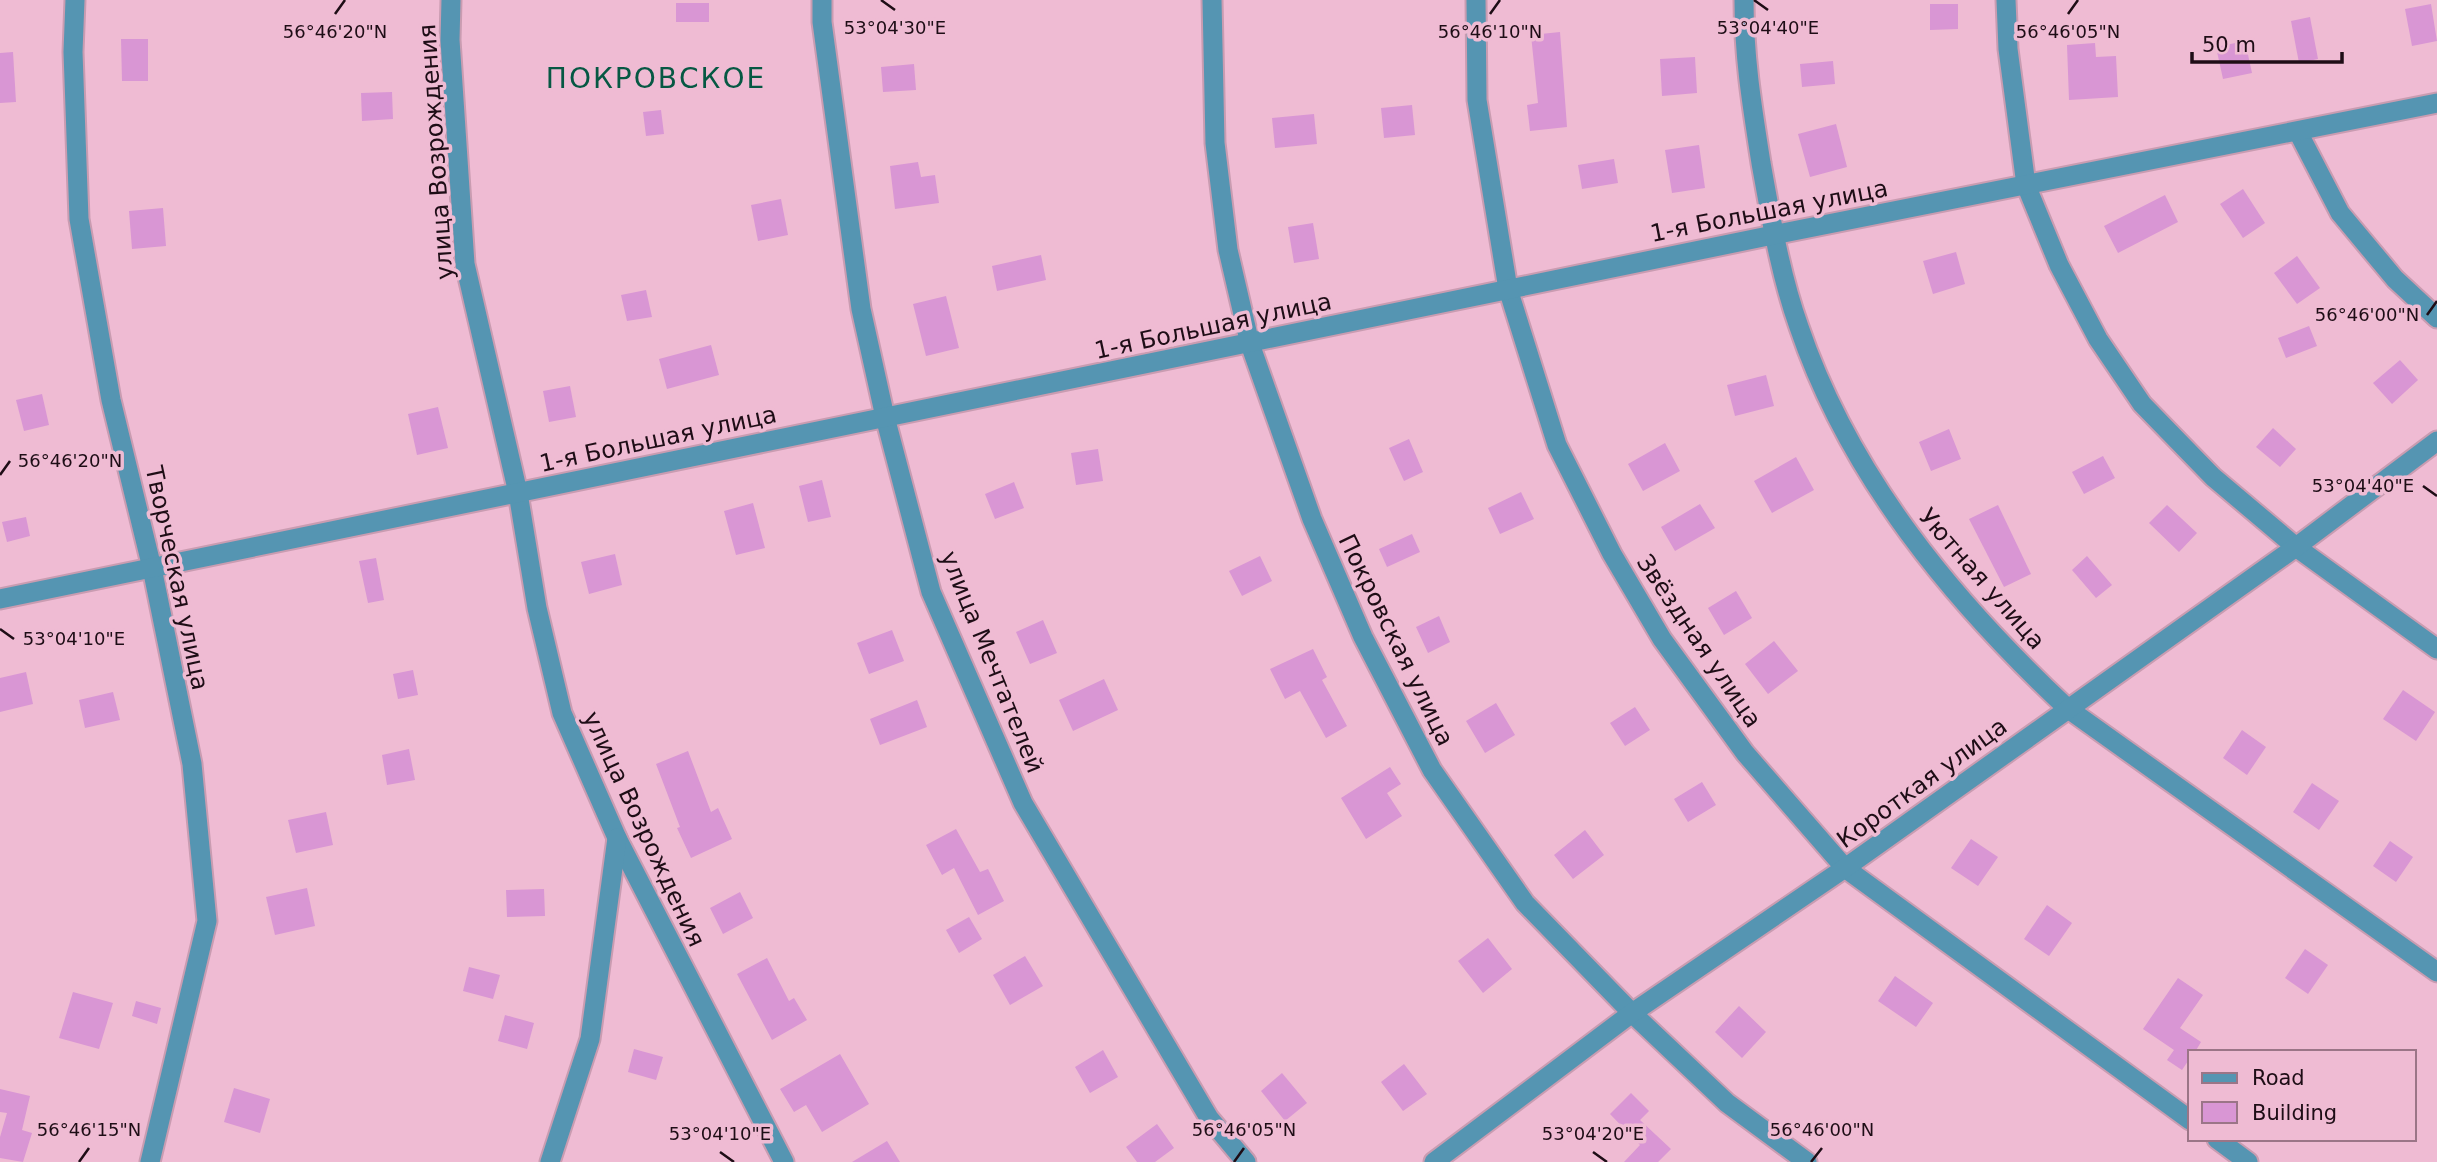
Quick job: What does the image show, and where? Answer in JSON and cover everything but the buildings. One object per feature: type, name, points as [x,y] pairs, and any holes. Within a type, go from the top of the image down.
[{"type":"street","name":"Творческая улица","points":[[75,0],[73,52],[79,219],[111,400],[152,568],[192,764],[207,921],[150,1162]]},
{"type":"street","name":"улица Возрождения","points":[[451,0],[450,40],[465,264],[518,493],[537,608],[562,713],[617,838],[784,1162]]},
{"type":"street","name":"улица Мечтателей","points":[[822,0],[822,22],[845,206],[861,309],[885,417],[931,592],[1023,803],[1209,1118],[1246,1162]]},
{"type":"street","name":"Покровская улица","points":[[1212,0],[1215,143],[1228,250],[1250,344],[1312,519],[1363,637],[1432,771],[1525,903],[1632,1013],[1727,1103],[1807,1162]]},
{"type":"street","name":"Звёздная улица","points":[[1476,0],[1477,100],[1508,289],[1557,445],[1612,554],[1662,639],[1745,753],[1845,868],[2188,1119]]},
{"type":"street","name":"Уютная улица","points":[[1744,0],[1744,59],[1773,235],[1799,328],[1842,426],[1891,511],[1942,578],[2020,663],[2067,708],[2437,972]]},
{"type":"street","points":[[2006,0],[2008,49],[2026,185],[2059,265],[2098,339],[2143,404],[2213,477],[2296,547],[2437,649]]},
{"type":"street","name":"1-я Большая улица","points":[[0,599],[1773,235],[2437,103]]},
{"type":"street","points":[[2298,132],[2340,213],[2395,279],[2437,318]]},
{"type":"street","name":"Короткая улица","points":[[1434,1162],[1632,1013],[1845,868],[2296,547],[2437,441]]},
{"type":"street","points":[[550,1162],[590,1039],[617,838]]},
{"type":"street","points":[[2220,1141],[2248,1162]]},
{"type":"district","name":"ПОКРОВСКОЕ","points":[[656,78]]}]
